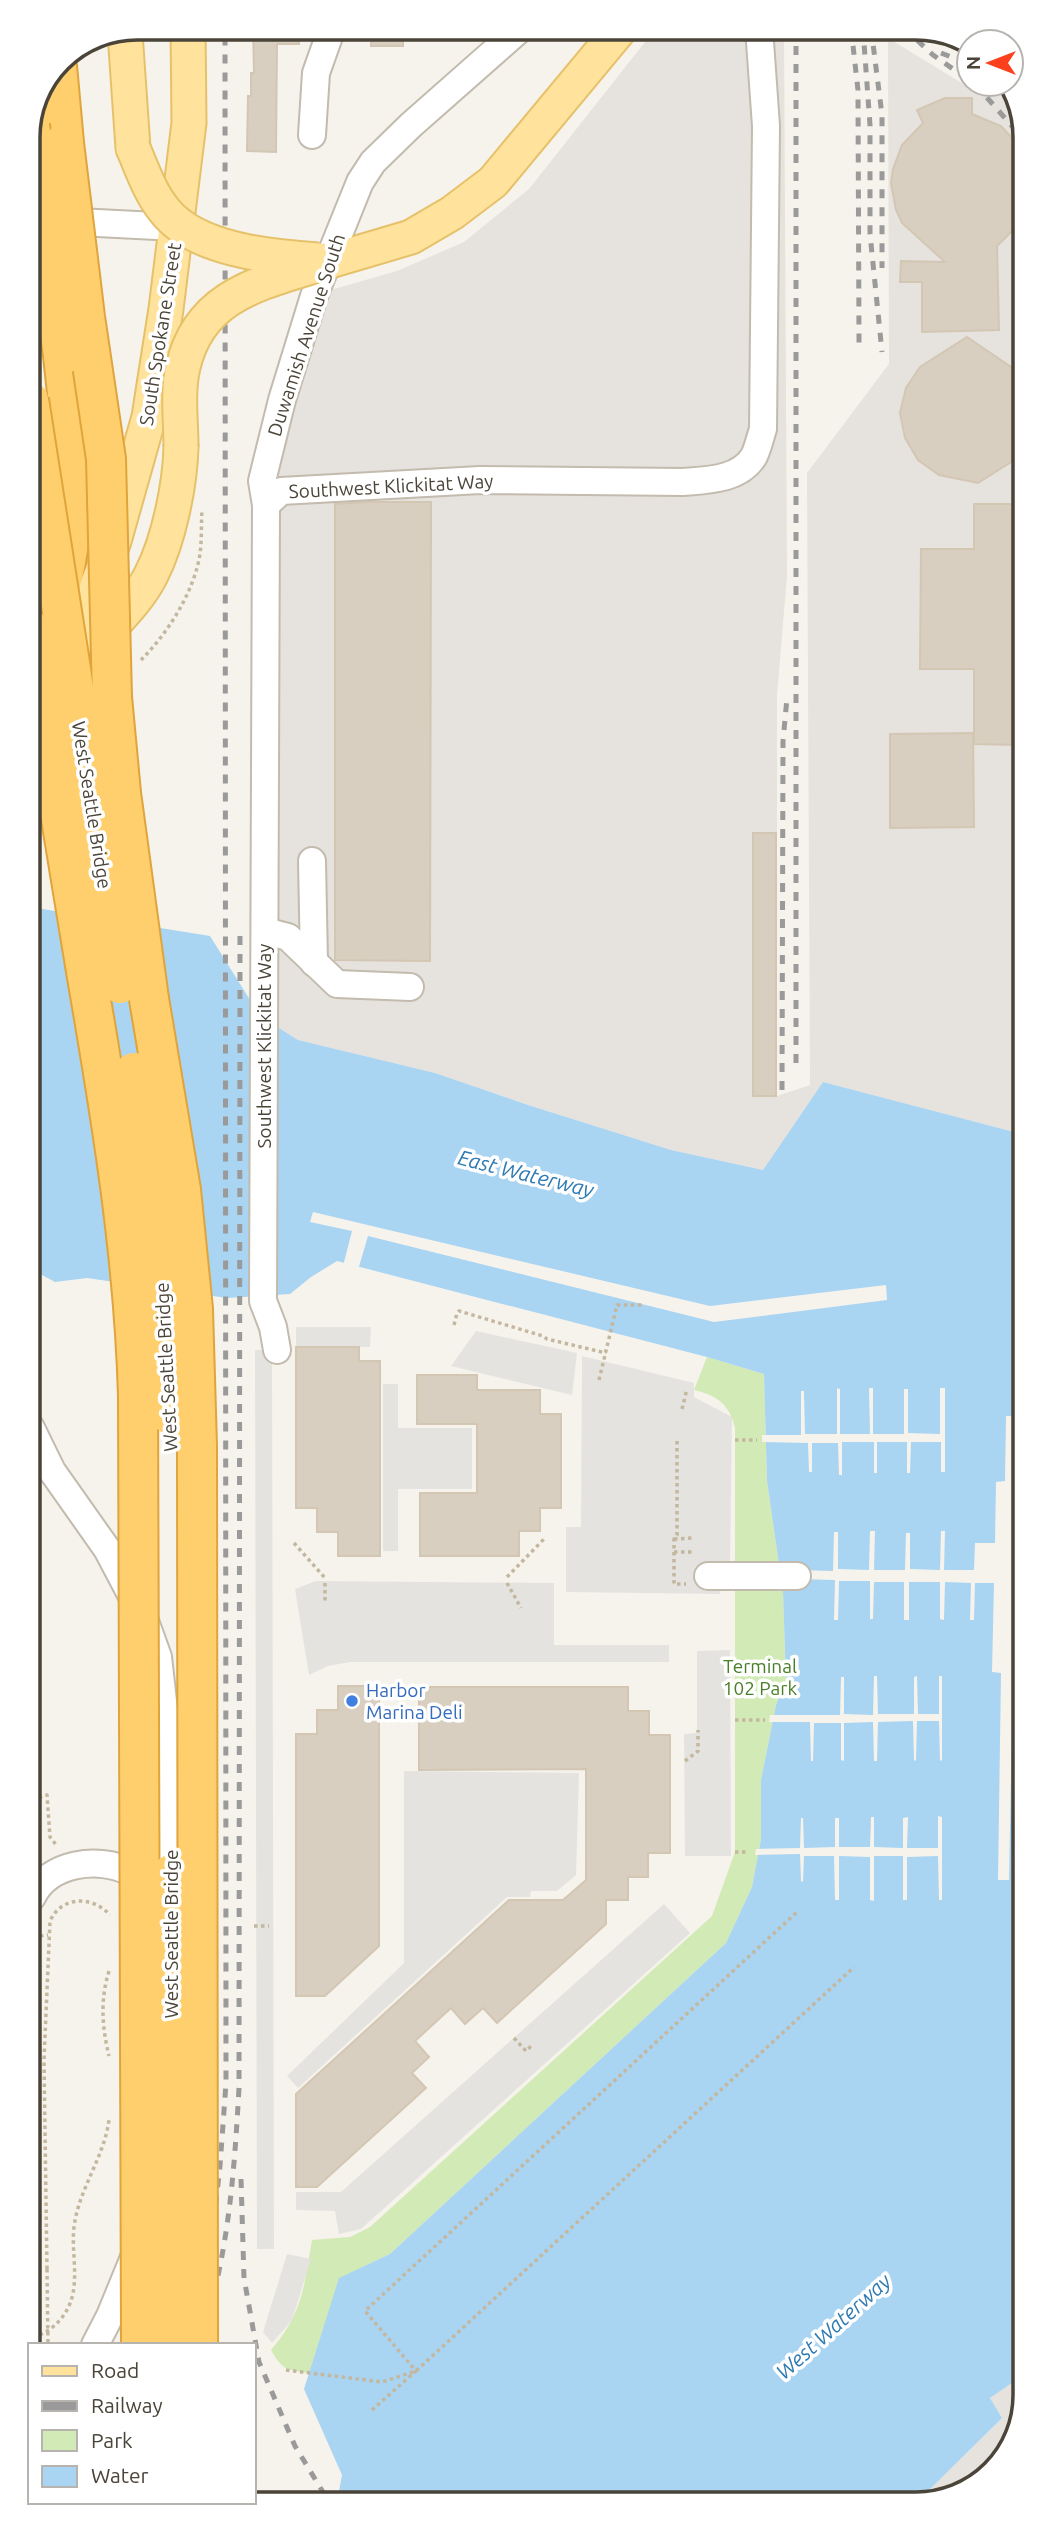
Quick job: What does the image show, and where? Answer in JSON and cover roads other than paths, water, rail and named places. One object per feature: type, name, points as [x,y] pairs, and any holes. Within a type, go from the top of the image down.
[{"type":"highway","points":[[58,81],[85,317],[106,459],[112,697],[121,793],[149,999],[181,1189],[193,1309],[197,1446],[198,2343]]},
{"type":"highway","points":[[40,198],[72,436],[74,492],[66,567],[45,646],[44,687]]},
{"type":"highway","name":"West Seattle Bridge","points":[[40,470],[141,1117],[165,1299],[171,1444],[171,2343]]},
{"type":"highway","name":"West Seattle Bridge","points":[[40,695],[125,1219],[137,1346],[143,2343]]},
{"type":"highway","points":[[40,777],[86,973]]},
{"type":"main road","name":"South Spokane Street","points":[[40,704],[44,687],[114,541],[149,416],[189,123],[188,40]]},
{"type":"main road","points":[[44,687],[135,600],[152,574],[173,507],[181,470],[182,369],[188,348],[206,318],[224,301],[243,290],[411,237],[452,213],[493,182],[611,40]]},
{"type":"main road","points":[[126,41],[133,148],[148,185],[166,213],[195,235],[235,249],[330,261]]},
{"type":"street","points":[[312,135],[316,73],[328,40]]},
{"type":"street","name":"Duwamish Avenue South","points":[[266,505],[262,481],[282,400],[314,296],[360,182],[373,162],[411,125],[507,40]]},
{"type":"street","name":"Southwest Klickitat Way","points":[[277,1350],[273,1327],[263,1301],[266,505],[281,491],[480,480],[683,482],[738,472],[753,457],[763,429],[766,126],[761,40]]},
{"type":"street","points":[[40,220],[176,228]]},
{"type":"street","points":[[312,861],[314,963]]},
{"type":"street","points":[[265,944],[288,937],[337,984],[410,987]]},
{"type":"street","points":[[40,1446],[52,1471],[107,1549],[145,1621],[158,1657],[164,1710],[166,1971],[163,2267],[154,2319],[144,2343]]},
{"type":"street","points":[[701,1580],[797,1576]]},
{"type":"street","points":[[40,1886],[55,1873],[86,1863],[119,1867],[145,1880],[164,1910],[153,1969],[151,2186],[138,2247],[96,2343]]},
{"type":"street","points":[[110,2316],[117,2343]]},
{"type":"water","points":[[40,909],[210,936],[260,1016],[298,1040],[435,1073],[671,1150],[763,1170],[823,1082],[1013,1132],[1013,2382],[990,2398],[1002,2418],[928,2491],[339,2492],[342,2475],[304,2389],[339,2278],[390,2254],[726,1943],[752,1887],[761,1839],[761,1780],[776,1705],[786,1681],[783,1592],[767,1481],[764,1374],[337,1261],[290,1294],[227,1298],[87,1278],[55,1282],[40,1274]]},
{"type":"railway","points":[[184,2343],[211,2246],[226,2083],[225,40]]},
{"type":"railway","points":[[796,40],[796,1063]]},
{"type":"railway","points":[[852,40],[858,90],[859,343]]},
{"type":"railway","points":[[863,40],[870,125],[870,234],[882,352]]},
{"type":"railway","points":[[873,40],[882,115],[882,268]]},
{"type":"railway","points":[[917,40],[955,70]]},
{"type":"railway","points":[[941,53],[955,58]]},
{"type":"railway","points":[[987,98],[1012,126]]},
{"type":"railway","points":[[782,1090],[783,741],[787,698]]},
{"type":"railway","points":[[200,2343],[217,2281],[228,2218],[239,2088],[240,933]]},
{"type":"railway","points":[[241,2179],[244,2278],[256,2343]]},
{"type":"railway","points":[[256,2345],[259,2362],[295,2446],[323,2492]]},
{"type":"place","name":"Harbor Marina Deli","points":[[352,1701]]},
{"type":"water label","name":"East Waterway","points":[[526,1173]]},
{"type":"water label","name":"West Waterway","points":[[833,2326]]},
{"type":"park label","name":"Terminal 102 Park","points":[[760,1677]]}]
